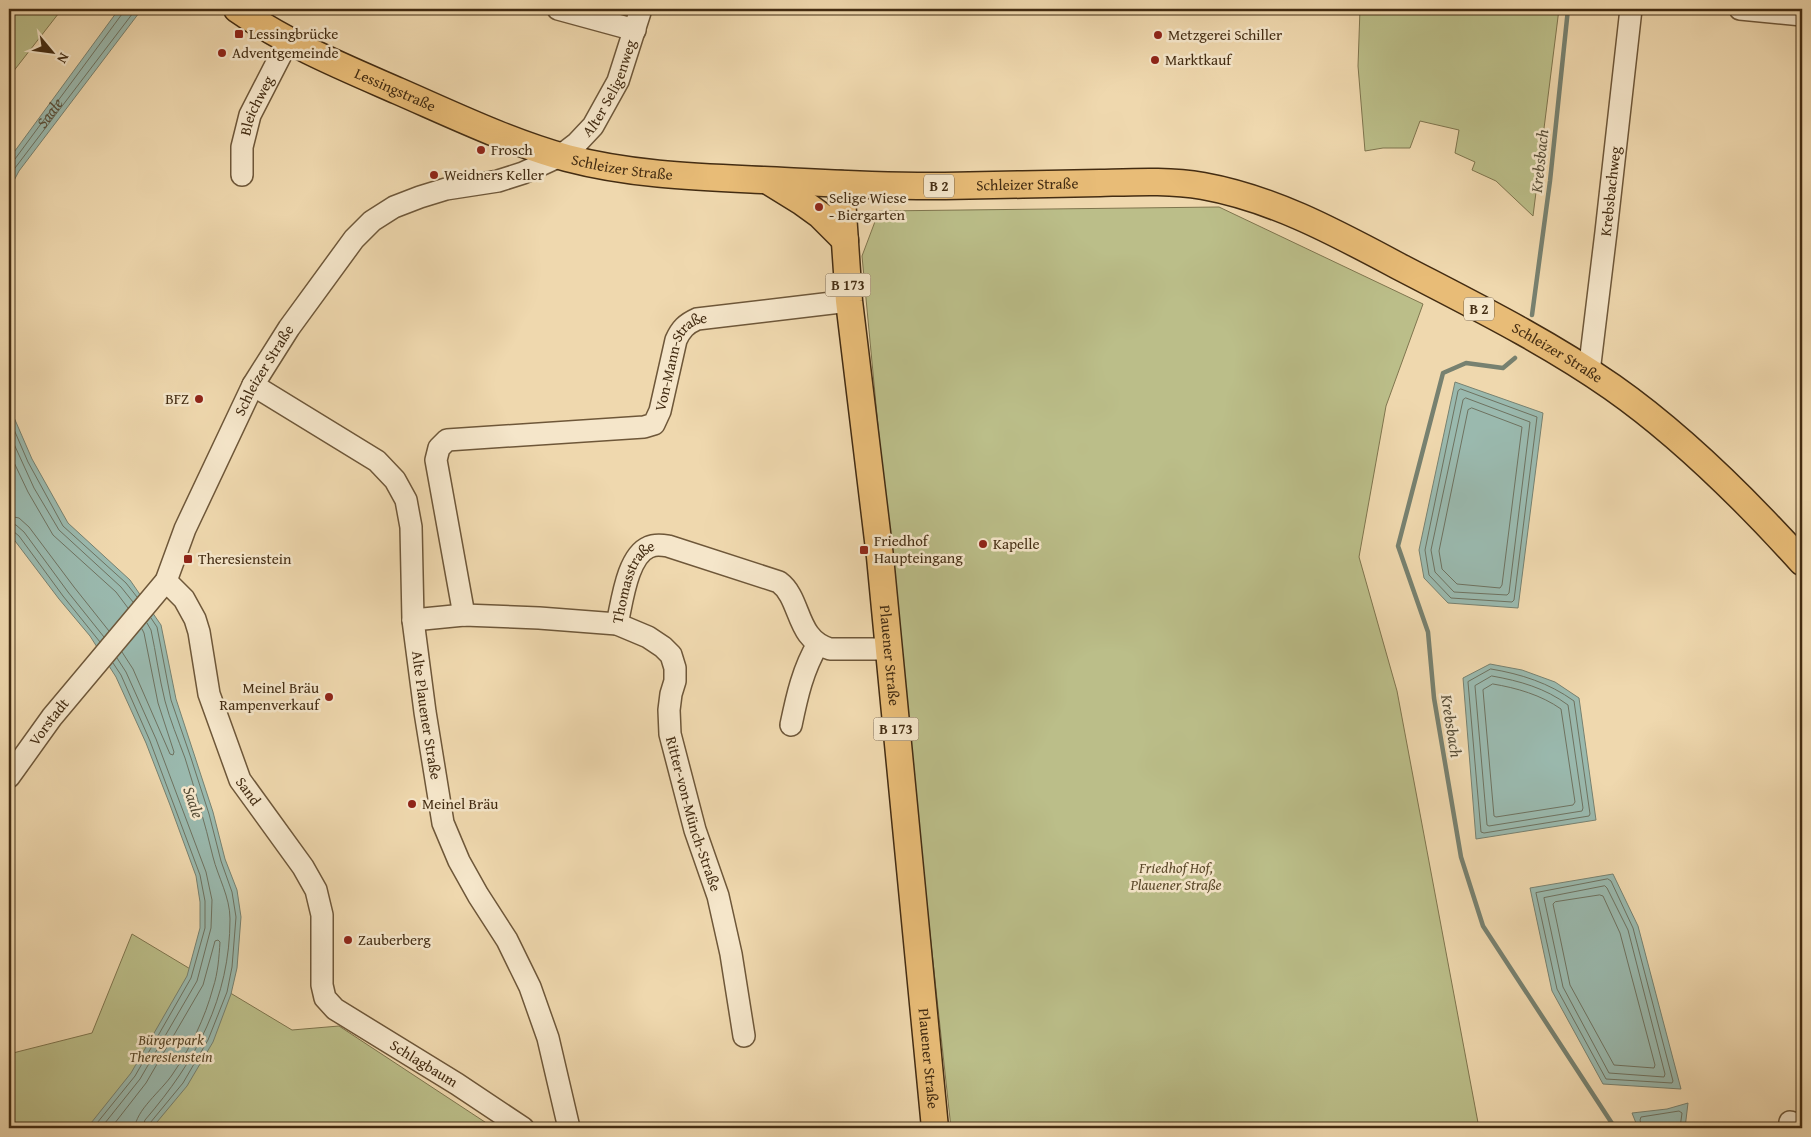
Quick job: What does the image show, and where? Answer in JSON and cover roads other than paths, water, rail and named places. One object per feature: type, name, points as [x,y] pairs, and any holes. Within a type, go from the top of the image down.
[{"type":"main road","name":"Lessingstraße","points":[[237,9],[288,41],[344,68],[509,138],[560,156]]},
{"type":"main road","name":"Schleizer Straße","points":[[560,156],[622,169],[676,175],[766,180],[840,184],[945,186],[1146,181],[1200,185],[1237,193],[1292,212],[1333,231],[1493,316],[1588,372],[1656,421],[1693,453],[1772,529],[1802,562]]},
{"type":"main road","points":[[766,180],[820,215],[845,240]]},
{"type":"main road","name":"Plauener Straße","points":[[840,184],[849,301],[880,557],[935,1128]]},
{"type":"street","points":[[558,9],[635,30]]},
{"type":"street","name":"Alter Seligenweg","points":[[560,156],[576,144],[593,126],[608,102],[618,81],[641,9]]},
{"type":"street","name":"Krebsbachweg","points":[[1588,372],[1631,9]]},
{"type":"street","points":[[1740,9],[1802,15]]},
{"type":"street","name":"Bleichweg","points":[[242,175],[242,147],[250,116],[288,41]]},
{"type":"street","name":"Schleizer Straße","points":[[161,588],[185,529],[253,385],[289,328],[354,239],[372,222],[394,207],[420,196],[446,189],[498,181],[523,173],[560,156]]},
{"type":"street","name":"Von-Mann-Straße","points":[[464,615],[436,460],[439,448],[448,440],[644,427],[654,424],[660,411],[676,340],[681,329],[688,322],[697,318],[849,301]]},
{"type":"street","name":"Alte Plauener Straße","points":[[253,385],[377,460],[395,480],[406,500],[411,527],[413,620],[425,712],[443,823],[459,861],[507,940],[530,987],[548,1038],[569,1128]]},
{"type":"street","name":"Thomasstraße","points":[[413,620],[464,615],[582,620],[617,624],[633,563],[640,553],[648,547],[658,545],[668,546],[779,582],[790,593],[802,623],[812,639],[818,644]]},
{"type":"street","name":"Vorstadt","points":[[9,777],[52,717],[161,588]]},
{"type":"street","name":"Sand","points":[[161,588],[184,599],[195,619],[199,632],[209,694],[240,780],[303,866],[316,890],[322,914],[321,965],[325,998]]},
{"type":"street","name":"Ritter-von-Münch-Straße","points":[[617,624],[648,637],[671,655],[675,668],[675,681],[669,710],[670,734],[695,830],[718,896],[731,954],[744,1036]]},
{"type":"street","points":[[790,725],[803,675],[810,657],[818,644],[830,649],[888,649]]},
{"type":"street","name":"Schlagbaum","points":[[325,998],[335,1009],[457,1084],[523,1128]]},
{"type":"water","name":"Saale","points":[[119,9],[142,9],[19,171],[9,190],[9,159]]},
{"type":"water","points":[[1455,382],[1543,413],[1518,608],[1448,603],[1424,578],[1419,550]]},
{"type":"water","name":"Saale","points":[[9,406],[32,459],[68,523],[130,580],[161,625],[176,699],[213,812],[225,859],[237,890],[241,917],[237,968],[231,994],[213,1042],[187,1086],[152,1128],[87,1128],[131,1073],[187,976],[200,928],[200,902],[196,876],[146,743],[116,677],[90,636],[9,533]]},
{"type":"water","points":[[1490,664],[1522,670],[1555,682],[1579,698],[1596,820],[1476,839],[1463,678]]},
{"type":"water","points":[[1613,874],[1638,926],[1681,1089],[1603,1084],[1552,991],[1530,888]]},
{"type":"water","points":[[1688,1103],[1685,1128],[1638,1128],[1632,1113],[1667,1109]]},
{"type":"waterway","name":"Krebsbach","points":[[1532,315],[1550,181],[1568,9]]},
{"type":"waterway","name":"Krebsbach","points":[[1515,358],[1503,368],[1466,363],[1443,373],[1398,546],[1428,632],[1434,698],[1461,857],[1483,926],[1615,1128]]},
{"type":"place","name":"Lessingbrücke","points":[[239,34]]},
{"type":"place","name":"Metzgerei Schiller","points":[[1158,35]]},
{"type":"place","name":"Adventgemeinde","points":[[222,53]]},
{"type":"place","name":"Marktkauf","points":[[1155,60]]},
{"type":"place","name":"Frosch","points":[[481,150]]},
{"type":"place","name":"Weidners Keller","points":[[434,175]]},
{"type":"place","name":"Selige Wiese - Biergarten","points":[[819,207]]},
{"type":"place","name":"BFZ","points":[[199,399]]},
{"type":"place","name":"Kapelle","points":[[983,544]]},
{"type":"place","name":"Friedhof Haupteingang","points":[[864,550]]},
{"type":"place","name":"Theresienstein","points":[[188,559]]},
{"type":"place","name":"Meinel Bräu Rampenverkauf","points":[[329,697]]},
{"type":"place","name":"Meinel Bräu","points":[[412,804]]},
{"type":"place","name":"Zauberberg","points":[[348,940]]},
{"type":"park label","name":"Friedhof Hof, Plauener Straße","points":[[1176,876]]},
{"type":"park label","name":"Bürgerpark Theresienstein","points":[[171,1048]]}]
